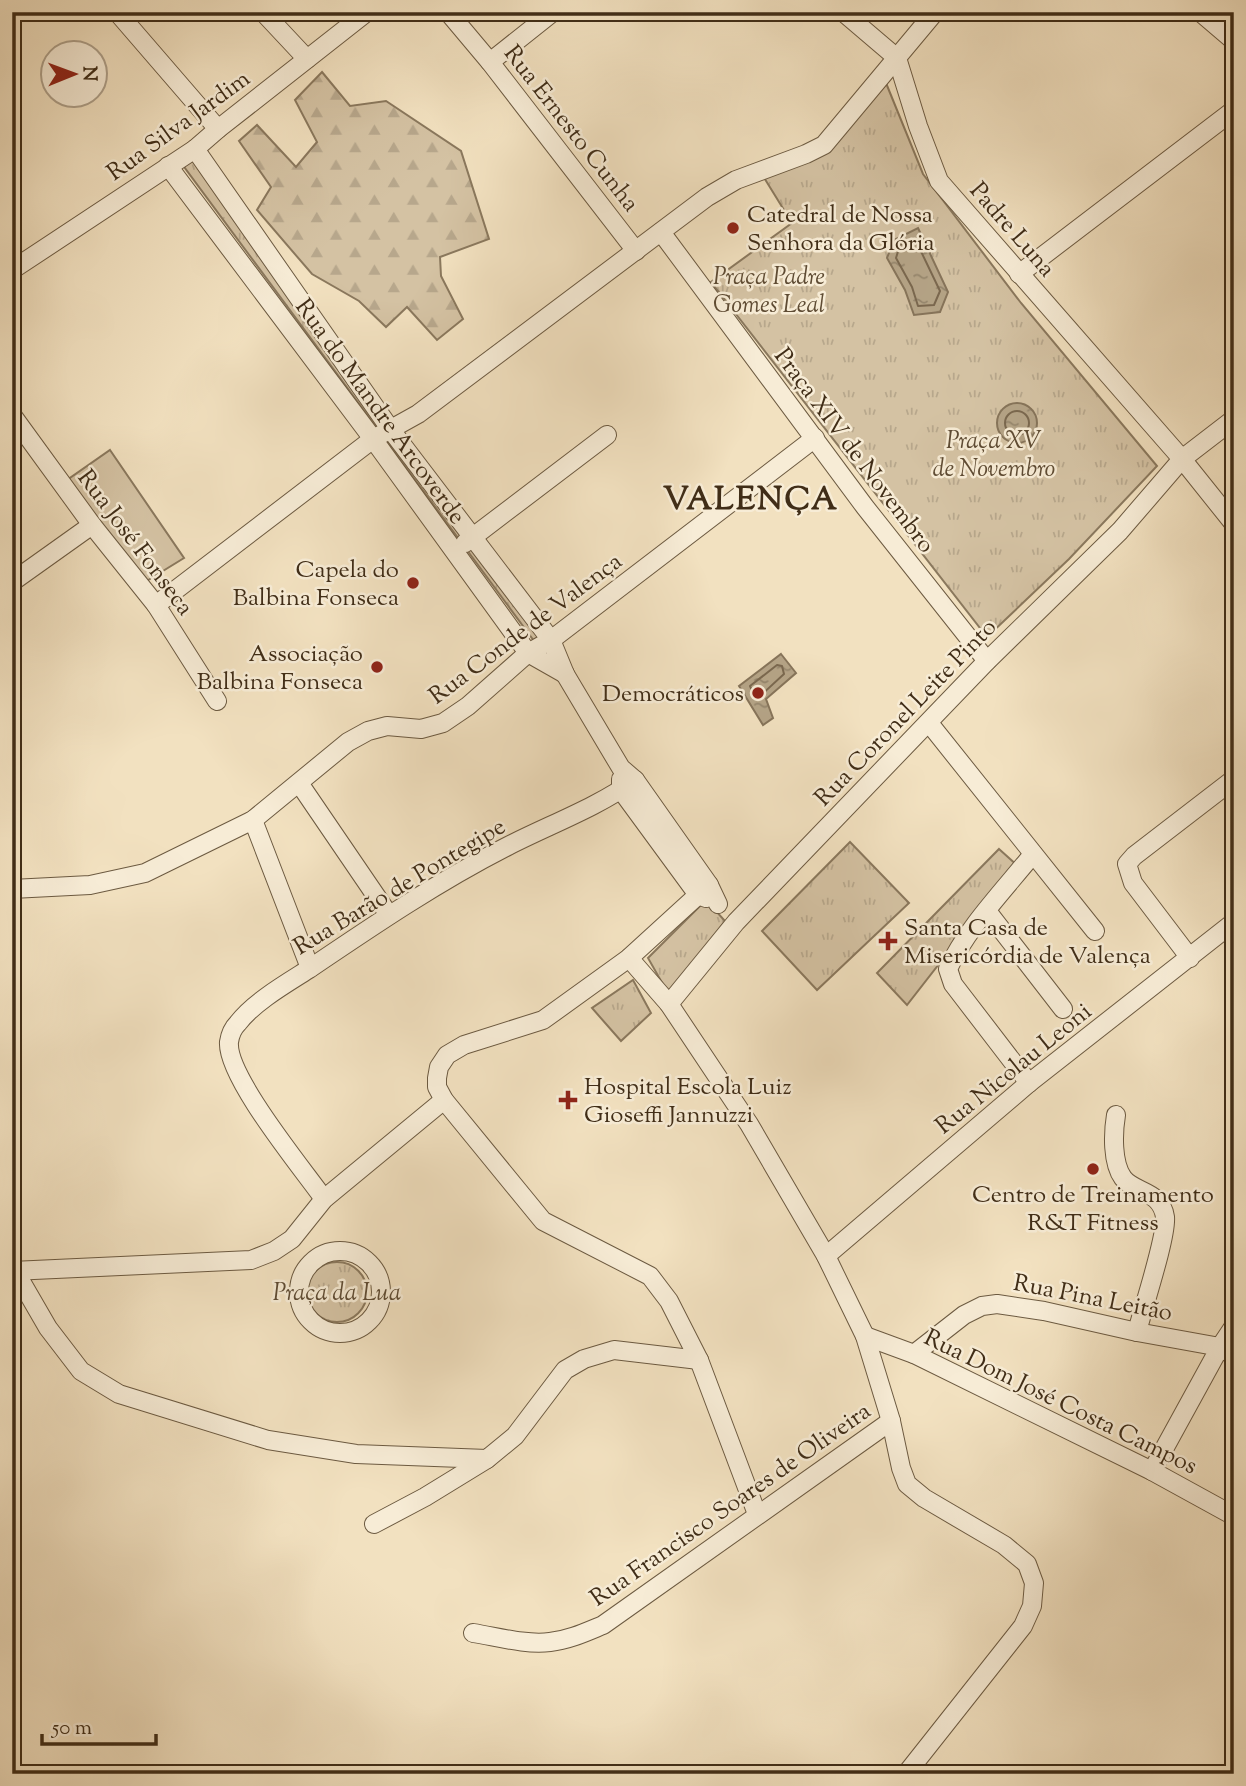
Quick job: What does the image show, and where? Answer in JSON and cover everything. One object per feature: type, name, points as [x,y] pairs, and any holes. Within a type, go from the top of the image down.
[{"type":"street","points":[[117,12],[218,129]]},
{"type":"street","points":[[263,12],[307,59]]},
{"type":"street","name":"Rua Silva Jardim","points":[[12,270],[195,149],[367,12]]},
{"type":"street","name":"Rua Ernesto Cunha","points":[[448,12],[636,251],[661,232]]},
{"type":"street","points":[[490,62],[553,12]]},
{"type":"street","points":[[843,12],[897,58]]},
{"type":"street","points":[[661,232],[707,197],[736,180],[824,145],[934,12]]},
{"type":"street","points":[[1200,12],[1234,41]]},
{"type":"street","name":"Padre Luna","points":[[897,58],[918,126],[939,181],[1182,459],[1234,524]]},
{"type":"street","points":[[1019,274],[1234,110]]},
{"type":"street","name":"Rua do Mandre Arcoverde","points":[[195,149],[391,430],[551,640],[565,674],[621,768],[628,785],[704,890],[736,922]]},
{"type":"street","name":"Rua do Mandre Arcoverde","points":[[168,166],[373,439],[528,653],[565,674]]},
{"type":"street","name":"Praça XIV de Novembro","points":[[661,232],[865,507],[987,662]]},
{"type":"street","points":[[156,605],[373,439],[418,414],[636,251]]},
{"type":"street","name":"Rua José Fonseca","points":[[12,415],[92,526],[156,605],[217,701]]},
{"type":"street","name":"Rua Coronel Leite Pinto","points":[[668,1004],[736,922],[987,662],[1120,531],[1182,459],[1234,419]]},
{"type":"street","points":[[454,551],[607,435]]},
{"type":"street","name":"Rua Conde de Valença","points":[[12,889],[90,885],[145,873],[253,820],[348,742],[368,731],[387,726],[421,729],[443,723],[468,706],[528,653],[551,640],[815,438]]},
{"type":"street","points":[[12,582],[92,526]]},
{"type":"street","points":[[929,723],[1096,931]]},
{"type":"street","points":[[1189,958],[1133,883],[1127,864],[1234,779]]},
{"type":"street","points":[[299,783],[389,915]]},
{"type":"street","name":"Rua Barão de Pontegipe","points":[[324,1199],[234,1068],[229,1042],[239,1021],[277,991],[389,915],[509,845],[557,825],[628,785]]},
{"type":"street","points":[[253,820],[310,968]]},
{"type":"street","points":[[1029,1083],[953,984],[948,969],[987,911],[1033,854]]},
{"type":"street","points":[[704,890],[629,958],[543,1020],[464,1045],[447,1055],[439,1067],[437,1078],[444,1100],[543,1221],[650,1276],[669,1301],[699,1360],[757,1514]]},
{"type":"street","points":[[987,911],[1063,1009]]},
{"type":"street","name":"Rua Nicolau Leoni","points":[[826,1256],[1029,1083],[1234,922]]},
{"type":"street","points":[[629,958],[668,1004],[749,1124],[826,1256],[864,1336],[891,1421],[907,1484],[924,1498],[1004,1545],[1027,1564],[1034,1583],[1032,1606],[1023,1626],[906,1774]]},
{"type":"street","points":[[444,1100],[324,1199],[292,1239],[274,1251],[251,1260],[14,1270],[48,1328],[81,1371],[119,1394],[268,1440],[356,1454],[487,1459]]},
{"type":"street","points":[[1116,1115],[1115,1147],[1118,1166],[1124,1179],[1146,1191],[1159,1203],[1165,1217],[1137,1332]]},
{"type":"street","points":[[292,1239],[307,1267]]},
{"type":"street","points":[[329,1252],[355,1254],[366,1261],[375,1271],[380,1283],[381,1297],[377,1310],[369,1321],[358,1329],[345,1333],[318,1327],[308,1318],[301,1306],[301,1279],[307,1267],[329,1252]]},
{"type":"street","name":"Rua Pina Leitão","points":[[914,1354],[964,1315],[982,1306],[997,1304],[1045,1311],[1227,1351]]},
{"type":"street","points":[[1153,1471],[1227,1351],[1234,1326]]},
{"type":"street","name":"Rua Dom José Costa Campos","points":[[864,1336],[914,1354],[1153,1471],[1234,1516]]},
{"type":"street","points":[[374,1524],[487,1459],[514,1436],[565,1370],[584,1359],[614,1350],[699,1360]]},
{"type":"street","name":"Rua Francisco Soares de Oliveira","points":[[473,1633],[548,1642],[573,1637],[603,1625],[891,1421]]},
{"type":"green space","points":[[322,72],[350,106],[386,101],[461,151],[489,239],[440,257],[441,276],[463,319],[437,340],[407,307],[386,327],[359,301],[312,274],[257,210],[271,187],[239,141],[257,125],[296,167],[317,142],[295,100]]},
{"type":"green space","name":"Praça XV de Novembro","points":[[886,83],[923,174],[1021,303],[1157,466],[1069,559],[987,637],[711,282],[792,223],[763,176],[825,147]]},
{"type":"green space","points":[[194,157],[547,639],[537,645],[182,164]]},
{"type":"green space","points":[[110,450],[184,558],[145,582],[67,480]]},
{"type":"green space","points":[[850,842],[909,903],[817,990],[762,931]]},
{"type":"green space","points":[[999,849],[1019,867],[907,1005],[877,973]]},
{"type":"green space","points":[[706,900],[725,921],[669,995],[648,958]]},
{"type":"green space","points":[[633,980],[651,1013],[621,1041],[592,1008]]},
{"type":"green space","name":"Praça da Lua","points":[[337,1262],[354,1267],[362,1275],[367,1292],[362,1309],[354,1317],[337,1322],[320,1317],[312,1309],[307,1292],[312,1275],[320,1267]]},
{"type":"water","points":[[918,228],[948,292],[940,312],[914,315],[905,290],[887,258],[894,240]]},
{"type":"water","points":[[1017,403],[1031,409],[1037,423],[1031,437],[1017,443],[1003,437],[997,423],[1003,409]]},
{"type":"water","name":"Democráticos","points":[[781,654],[796,673],[766,699],[773,718],[763,725],[739,686]]},
{"type":"place","name":"Catedral de Nossa Senhora da Glória","points":[[733,228]]},
{"type":"place","name":"Capela do Balbina Fonseca","points":[[413,583]]},
{"type":"place","name":"Associação Balbina Fonseca","points":[[377,667]]},
{"type":"place","name":"Democráticos","points":[[758,693]]},
{"type":"place","name":"Santa Casa de Misericórdia de Valença","points":[[888,941]]},
{"type":"place","name":"Hospital Escola Luiz Gioseffi Jannuzzi","points":[[568,1100]]},
{"type":"place","name":"Centro de Treinamento R&T Fitness","points":[[1093,1169]]},
{"type":"district","name":"VALENÇA","points":[[751,498]]},
{"type":"park label","name":"Praça Padre Gomes Leal","points":[[769,290]]}]
